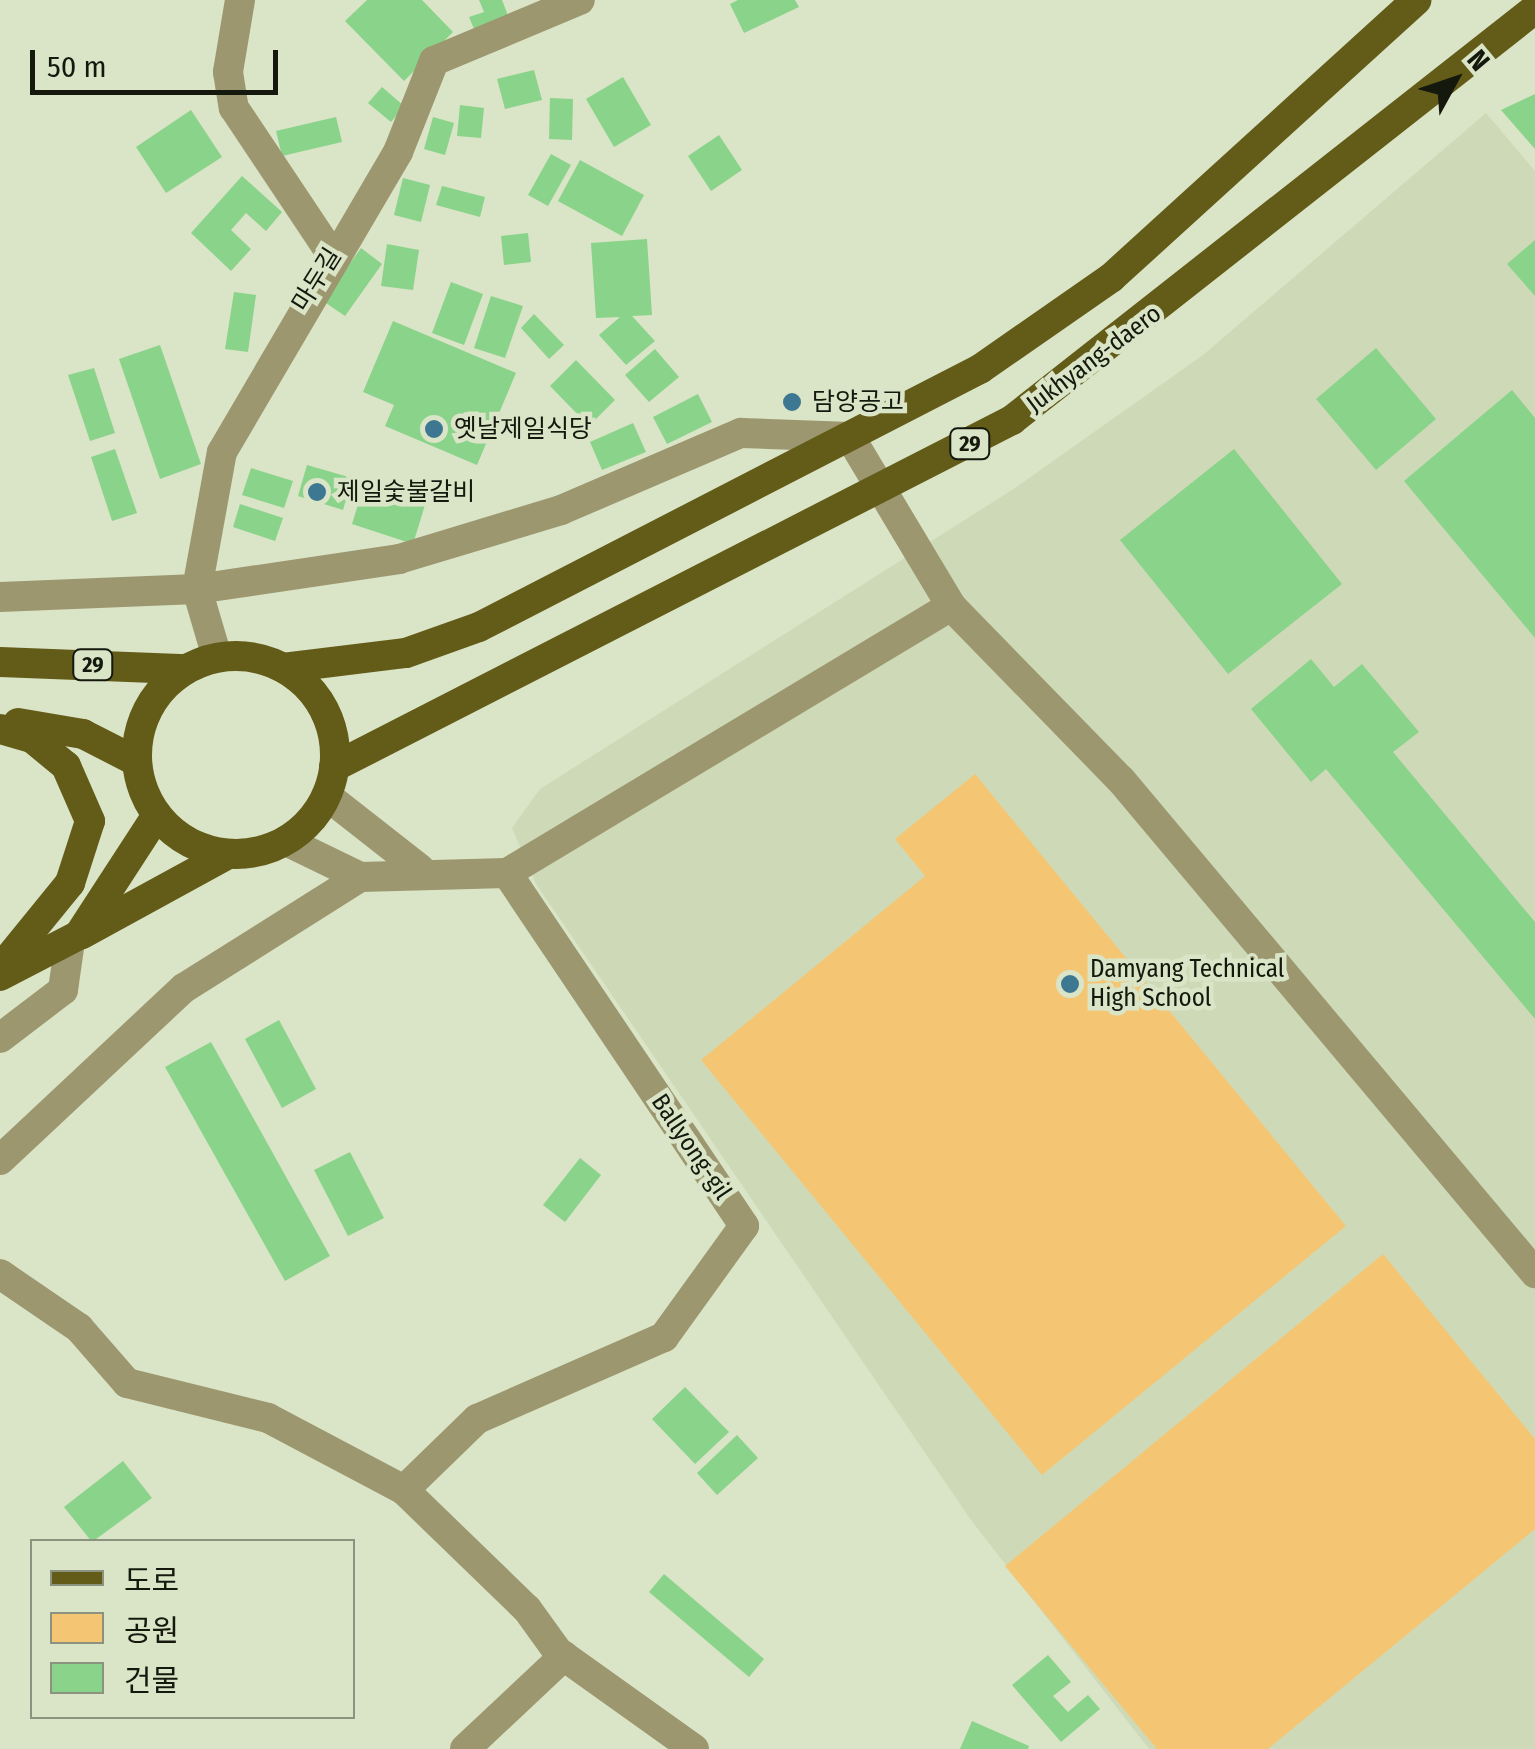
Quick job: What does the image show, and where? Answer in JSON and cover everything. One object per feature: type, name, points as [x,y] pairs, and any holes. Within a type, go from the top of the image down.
[{"type":"main road","name":"29","points":[[283,668],[406,653],[478,627],[980,369],[1111,278],[1416,0]]},
{"type":"main road","name":"Jukhyang-daero","points":[[331,781],[884,493],[1071,380],[1535,10]]},
{"type":"main road","points":[[0,972],[74,938],[228,854],[286,841],[331,781],[324,710],[283,668],[217,657],[186,668],[150,708],[136,760],[157,815],[176,835],[228,854]]},
{"type":"main road","name":"29","points":[[0,662],[186,668]]},
{"type":"main road","points":[[0,721],[83,734],[136,760]]},
{"type":"main road","points":[[0,729],[32,738],[66,766],[90,822],[70,883],[0,972]]},
{"type":"main road","points":[[74,938],[157,815]]},
{"type":"street","points":[[240,0],[228,72],[234,108],[332,256]]},
{"type":"street","name":"마두길","points":[[217,657],[197,589],[222,452],[332,256],[398,152],[434,61],[580,0]]},
{"type":"street","points":[[0,597],[197,589],[399,559],[560,510],[741,433],[850,437],[951,606],[1121,780],[1535,1272]]},
{"type":"street","points":[[0,1160],[184,988],[360,877],[420,869],[507,873],[951,606]]},
{"type":"street","points":[[331,781],[420,869]]},
{"type":"street","points":[[286,841],[360,877]]},
{"type":"street","name":"Ballyong-gil","points":[[404,1490],[477,1419],[664,1337],[744,1226],[507,873]]},
{"type":"street","points":[[0,1038],[63,990],[74,938]]},
{"type":"street","points":[[0,1274],[79,1328],[126,1383],[268,1418],[404,1490],[564,1656],[694,1749]]},
{"type":"street","points":[[465,1749],[564,1656]]},
{"type":"shaded area","name":"Damyang Technical High School","points":[[1486,113],[1535,171],[1535,1749],[1149,1749],[971,1520],[536,884],[512,828],[540,789],[1012,490],[1203,355]]},
{"type":"green space","points":[[975,774],[1346,1226],[1042,1475],[701,1060],[925,876],[895,839]]},
{"type":"green space","points":[[1383,1254],[1535,1439],[1535,1529],[1268,1749],[1157,1749],[1005,1566]]},
{"type":"building","points":[[367,0],[422,0],[453,32],[404,81],[345,21]]},
{"type":"building","points":[[479,0],[502,0],[511,23],[477,36],[469,17],[484,12]]},
{"type":"building","points":[[738,0],[795,0],[799,7],[744,33],[730,4]]},
{"type":"building","points":[[534,70],[542,100],[505,109],[497,79]]},
{"type":"building","points":[[623,77],[651,125],[614,147],[586,99]]},
{"type":"building","points":[[382,87],[404,106],[391,122],[368,103]]},
{"type":"building","points":[[1535,94],[1535,149],[1501,110]]},
{"type":"building","points":[[550,98],[573,99],[572,140],[549,139]]},
{"type":"building","points":[[460,105],[484,108],[481,138],[457,136]]},
{"type":"building","points":[[191,110],[222,157],[166,193],[136,147]]},
{"type":"building","points":[[336,117],[342,142],[282,156],[276,131]]},
{"type":"building","points":[[433,117],[454,123],[445,155],[424,149]]},
{"type":"building","points":[[719,135],[742,170],[711,191],[688,156]]},
{"type":"building","points":[[551,154],[571,165],[548,206],[528,195]]},
{"type":"building","points":[[580,160],[644,195],[622,236],[558,201]]},
{"type":"building","points":[[242,176],[282,212],[266,231],[246,213],[231,230],[251,249],[231,271],[191,233]]},
{"type":"building","points":[[403,178],[430,185],[421,222],[394,215]]},
{"type":"building","points":[[442,186],[485,197],[480,217],[436,205]]},
{"type":"building","points":[[528,233],[531,262],[504,265],[501,236]]},
{"type":"building","points":[[647,239],[652,315],[632,316],[655,341],[626,365],[599,335],[620,317],[596,318],[591,243]]},
{"type":"building","points":[[1535,240],[1535,296],[1507,264]]},
{"type":"building","points":[[387,244],[419,250],[413,290],[381,286]]},
{"type":"building","points":[[361,248],[382,264],[345,316],[323,301]]},
{"type":"building","points":[[451,282],[483,294],[464,345],[432,333]]},
{"type":"building","points":[[234,292],[256,295],[248,352],[225,349]]},
{"type":"building","points":[[491,296],[523,306],[505,358],[474,348]]},
{"type":"building","points":[[534,314],[564,345],[549,359],[521,328]]},
{"type":"building","points":[[393,321],[516,373],[477,465],[385,426],[394,405],[363,392]]},
{"type":"building","points":[[160,345],[201,464],[160,479],[119,359]]},
{"type":"building","points":[[1376,348],[1436,419],[1376,470],[1316,399]]},
{"type":"building","points":[[655,349],[679,377],[649,402],[625,375]]},
{"type":"building","points":[[576,360],[615,400],[589,426],[550,386]]},
{"type":"building","points":[[94,368],[115,433],[90,441],[68,375]]},
{"type":"building","points":[[1512,390],[1535,418],[1535,638],[1404,481]]},
{"type":"building","points":[[698,394],[712,422],[667,444],[653,417]]},
{"type":"building","points":[[633,423],[646,452],[602,470],[590,442]]},
{"type":"building","points":[[115,449],[137,513],[112,521],[91,457]]},
{"type":"building","points":[[1234,449],[1342,584],[1228,674],[1120,540]]},
{"type":"building","points":[[307,465],[352,478],[343,510],[298,496]]},
{"type":"building","points":[[251,468],[293,481],[284,508],[242,495]]},
{"type":"building","points":[[364,485],[425,505],[413,544],[352,524]]},
{"type":"building","points":[[240,504],[283,518],[275,541],[233,527]]},
{"type":"building","points":[[1311,659],[1334,687],[1362,664],[1419,732],[1393,752],[1535,922],[1535,1019],[1326,769],[1311,782],[1251,709]]},
{"type":"building","points":[[279,1020],[316,1089],[282,1108],[245,1039]]},
{"type":"building","points":[[211,1042],[330,1256],[285,1281],[165,1067]]},
{"type":"building","points":[[350,1152],[384,1218],[348,1236],[314,1170]]},
{"type":"building","points":[[580,1158],[601,1175],[565,1222],[543,1205]]},
{"type":"building","points":[[685,1387],[729,1432],[695,1464],[652,1419]]},
{"type":"building","points":[[737,1435],[758,1458],[717,1495],[697,1473]]},
{"type":"building","points":[[123,1461],[152,1498],[96,1539],[90,1539],[64,1507]]},
{"type":"building","points":[[664,1574],[764,1659],[749,1677],[649,1592]]},
{"type":"building","points":[[1048,1655],[1071,1682],[1053,1696],[1068,1712],[1088,1695],[1100,1709],[1061,1742],[1012,1685]]},
{"type":"building","points":[[972,1721],[1029,1746],[1028,1749],[960,1749]]},
{"type":"place","name":"담양공고","points":[[792,402]]},
{"type":"place","name":"옛날제일식당","points":[[434,429]]},
{"type":"place","name":"제일숯불갈비","points":[[317,492]]},
{"type":"place","name":"Damyang Technical High School","points":[[1070,984]]}]
